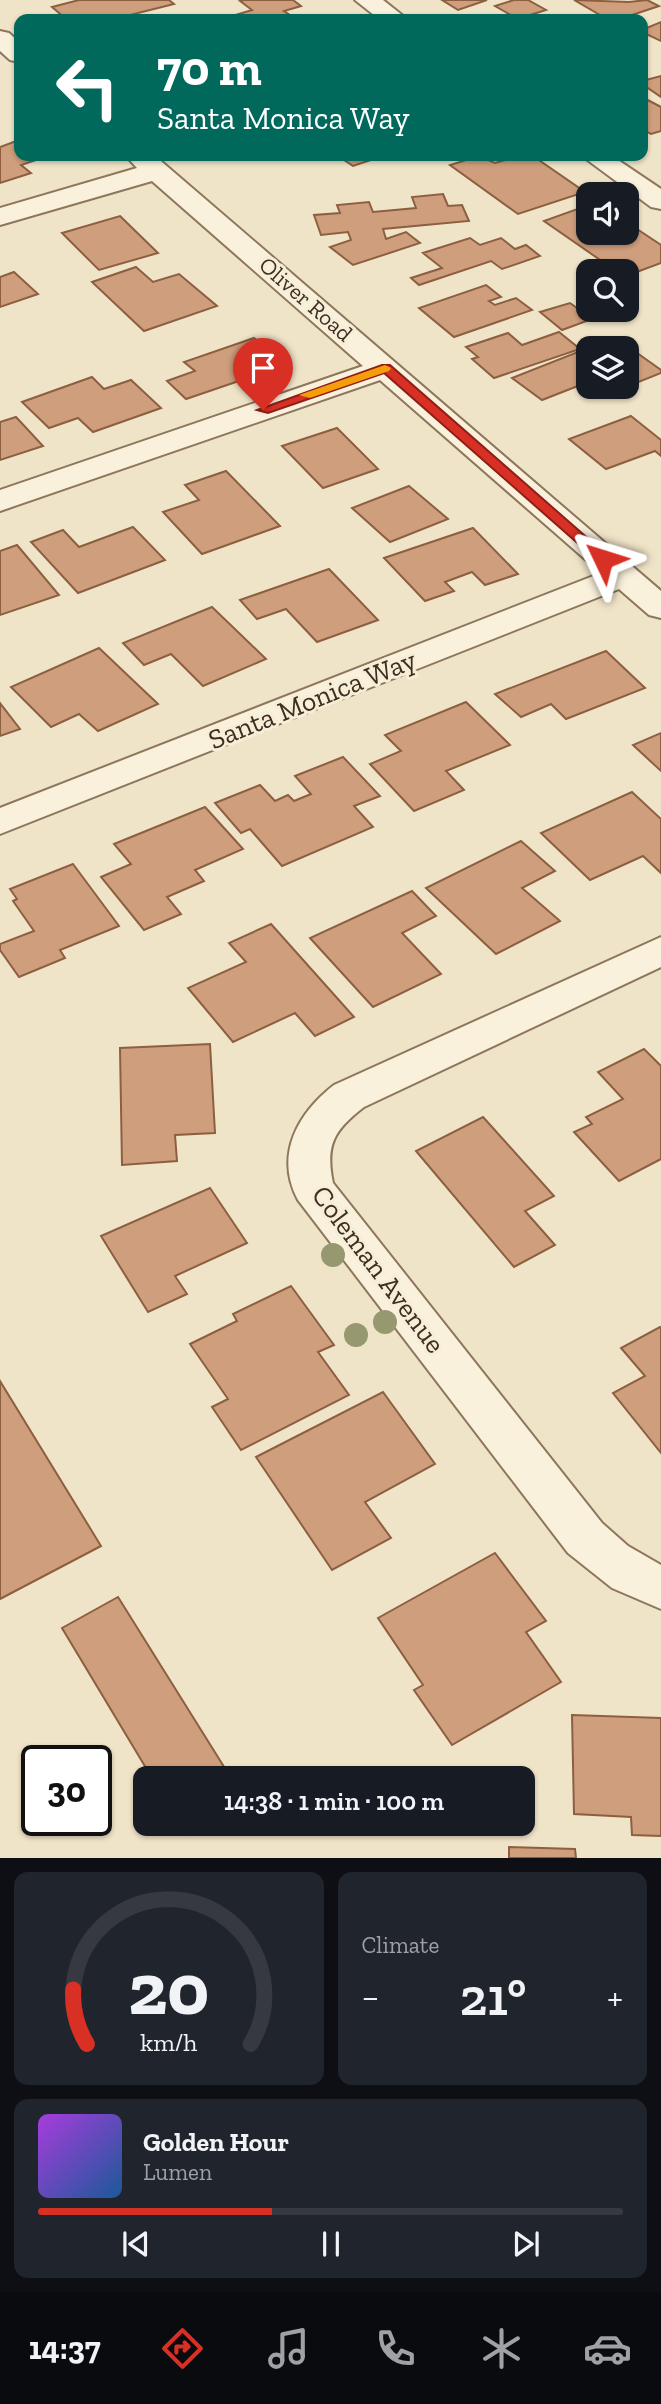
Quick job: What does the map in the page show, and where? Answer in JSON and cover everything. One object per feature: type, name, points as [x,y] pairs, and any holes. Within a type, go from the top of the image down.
[{"type":"street","points":[[367,0],[388,14]]},
{"type":"street","points":[[602,161],[661,201]]},
{"type":"street","points":[[0,217],[148,163]]},
{"type":"street","name":"Oliver Road","points":[[148,163],[661,608]]},
{"type":"street","points":[[0,501],[386,368]]},
{"type":"street","name":"Santa Monica Way","points":[[0,822],[623,576]]},
{"type":"street","name":"Coleman Avenue","points":[[661,951],[349,1096],[331,1109],[317,1126],[309,1146],[308,1167],[313,1188],[585,1538],[609,1562],[637,1579],[661,1587]]},
{"type":"building","points":[[79,0],[169,0],[174,4],[134,14],[60,14],[52,7]]},
{"type":"building","points":[[293,0],[301,6],[284,11],[288,14],[238,14],[252,10],[240,1]]},
{"type":"building","points":[[442,0],[487,0],[458,10]]},
{"type":"building","points":[[514,0],[528,0],[546,10],[533,14],[509,14],[495,6]]},
{"type":"building","points":[[574,0],[647,0],[659,6],[635,14],[598,14]]},
{"type":"building","points":[[661,22],[661,41],[648,35],[648,27]]},
{"type":"building","points":[[661,76],[661,97],[648,88],[648,79]]},
{"type":"building","points":[[648,100],[661,107],[661,131],[648,132]]},
{"type":"building","points":[[14,142],[14,161],[33,161],[21,165],[31,173],[0,183],[0,147]]},
{"type":"building","points":[[346,161],[368,161],[353,166]]},
{"type":"building","points":[[463,161],[540,161],[576,186],[576,195],[518,214],[450,165]]},
{"type":"building","points":[[443,194],[448,206],[462,205],[469,221],[383,229],[386,239],[406,232],[420,243],[353,265],[330,247],[351,240],[348,232],[321,235],[314,215],[340,213],[337,205],[369,202],[373,212],[416,208],[412,197]]},
{"type":"building","points":[[576,209],[576,243],[544,221]]},
{"type":"building","points":[[120,216],[158,253],[99,270],[62,233]]},
{"type":"building","points":[[639,230],[661,245],[661,263],[639,271],[639,259],[599,259],[579,245],[639,245]]},
{"type":"building","points":[[470,238],[480,245],[501,238],[515,249],[526,245],[540,256],[502,269],[491,261],[419,285],[411,278],[442,268],[423,253]]},
{"type":"building","points":[[136,267],[153,282],[179,274],[217,306],[144,331],[92,282]]},
{"type":"building","points":[[14,272],[38,294],[0,307],[0,277]]},
{"type":"building","points":[[486,285],[501,297],[489,301],[495,305],[516,298],[532,310],[454,337],[419,308]]},
{"type":"building","points":[[570,303],[576,307],[576,322],[584,322],[562,330],[540,312]]},
{"type":"building","points":[[559,332],[576,346],[576,350],[494,378],[472,359],[478,357],[466,347],[508,333],[522,345]]},
{"type":"building","points":[[254,338],[281,362],[268,367],[271,370],[186,399],[167,381],[195,371],[184,362]]},
{"type":"building","points":[[576,353],[576,387],[542,400],[512,378]]},
{"type":"building","points":[[639,354],[661,370],[661,373],[639,382]]},
{"type":"building","points":[[92,377],[104,389],[131,380],[161,408],[93,432],[78,418],[49,428],[22,402]]},
{"type":"building","points":[[631,416],[661,440],[661,456],[655,451],[606,469],[569,439]]},
{"type":"building","points":[[16,417],[43,446],[0,460],[0,422]]},
{"type":"building","points":[[337,428],[378,469],[323,488],[282,446]]},
{"type":"building","points":[[226,471],[280,526],[202,554],[163,512],[199,500],[185,485]]},
{"type":"building","points":[[409,486],[448,519],[390,542],[352,508]]},
{"type":"building","points":[[133,527],[165,560],[78,593],[31,542],[63,530],[79,547]]},
{"type":"building","points":[[473,528],[518,574],[485,585],[472,572],[445,582],[454,591],[425,601],[384,558]]},
{"type":"building","points":[[17,545],[59,595],[0,615],[0,551]]},
{"type":"building","points":[[329,569],[378,620],[317,642],[286,609],[257,619],[240,600]]},
{"type":"building","points":[[212,607],[266,659],[203,686],[171,654],[144,665],[123,643]]},
{"type":"building","points":[[99,648],[158,704],[98,731],[79,714],[51,727],[11,687]]},
{"type":"building","points":[[606,651],[645,688],[566,719],[551,704],[521,717],[495,694]]},
{"type":"building","points":[[466,702],[510,745],[446,771],[464,790],[414,811],[370,764],[401,751],[385,735]]},
{"type":"building","points":[[0,703],[20,729],[0,736]]},
{"type":"building","points":[[661,733],[661,771],[633,745]]},
{"type":"building","points":[[343,757],[380,796],[354,806],[373,827],[282,866],[250,829],[241,833],[215,803],[260,785],[275,801],[288,795],[294,801],[311,794],[295,776]]},
{"type":"building","points":[[632,792],[661,819],[661,873],[643,856],[590,880],[541,833]]},
{"type":"building","points":[[205,807],[243,849],[195,870],[204,881],[167,897],[181,914],[144,930],[101,877],[131,864],[114,844]]},
{"type":"building","points":[[521,841],[555,871],[522,888],[560,921],[496,954],[426,888]]},
{"type":"building","points":[[73,864],[119,926],[60,950],[65,958],[19,977],[0,950],[0,944],[34,931],[13,901],[17,899],[10,889]]},
{"type":"building","points":[[412,891],[436,916],[402,933],[441,974],[373,1007],[310,938]]},
{"type":"building","points":[[271,924],[354,1017],[315,1036],[295,1013],[233,1042],[188,988],[246,962],[229,943]]},
{"type":"building","points":[[210,1044],[215,1133],[175,1135],[177,1161],[122,1165],[120,1048]]},
{"type":"building","points":[[644,1049],[661,1066],[661,1159],[619,1181],[574,1132],[592,1124],[586,1117],[623,1099],[598,1072]]},
{"type":"building","points":[[483,1117],[554,1196],[525,1211],[555,1245],[514,1267],[416,1151]]},
{"type":"building","points":[[210,1188],[247,1243],[175,1276],[187,1294],[148,1312],[101,1236]]},
{"type":"building","points":[[291,1286],[334,1345],[318,1352],[349,1395],[241,1450],[212,1407],[228,1399],[190,1344],[237,1321],[233,1314]]},
{"type":"building","points":[[660,1327],[661,1453],[613,1393],[645,1376],[621,1348]]},
{"type":"building","points":[[0,1381],[101,1546],[0,1599]]},
{"type":"building","points":[[383,1392],[435,1464],[365,1502],[391,1538],[332,1570],[256,1457]]},
{"type":"building","points":[[495,1553],[546,1621],[526,1632],[561,1682],[452,1745],[414,1690],[423,1685],[378,1618]]},
{"type":"building","points":[[118,1597],[224,1766],[145,1766],[62,1628]]},
{"type":"building","points":[[572,1715],[661,1718],[661,1836],[632,1835],[631,1817],[574,1814]]},
{"type":"building","points":[[509,1847],[575,1849],[576,1858],[509,1858]]},
{"type":"slow traffic","points":[[305,395],[385,368]]},
{"type":"route","points":[[263,410],[386,368],[603,559]]}]
